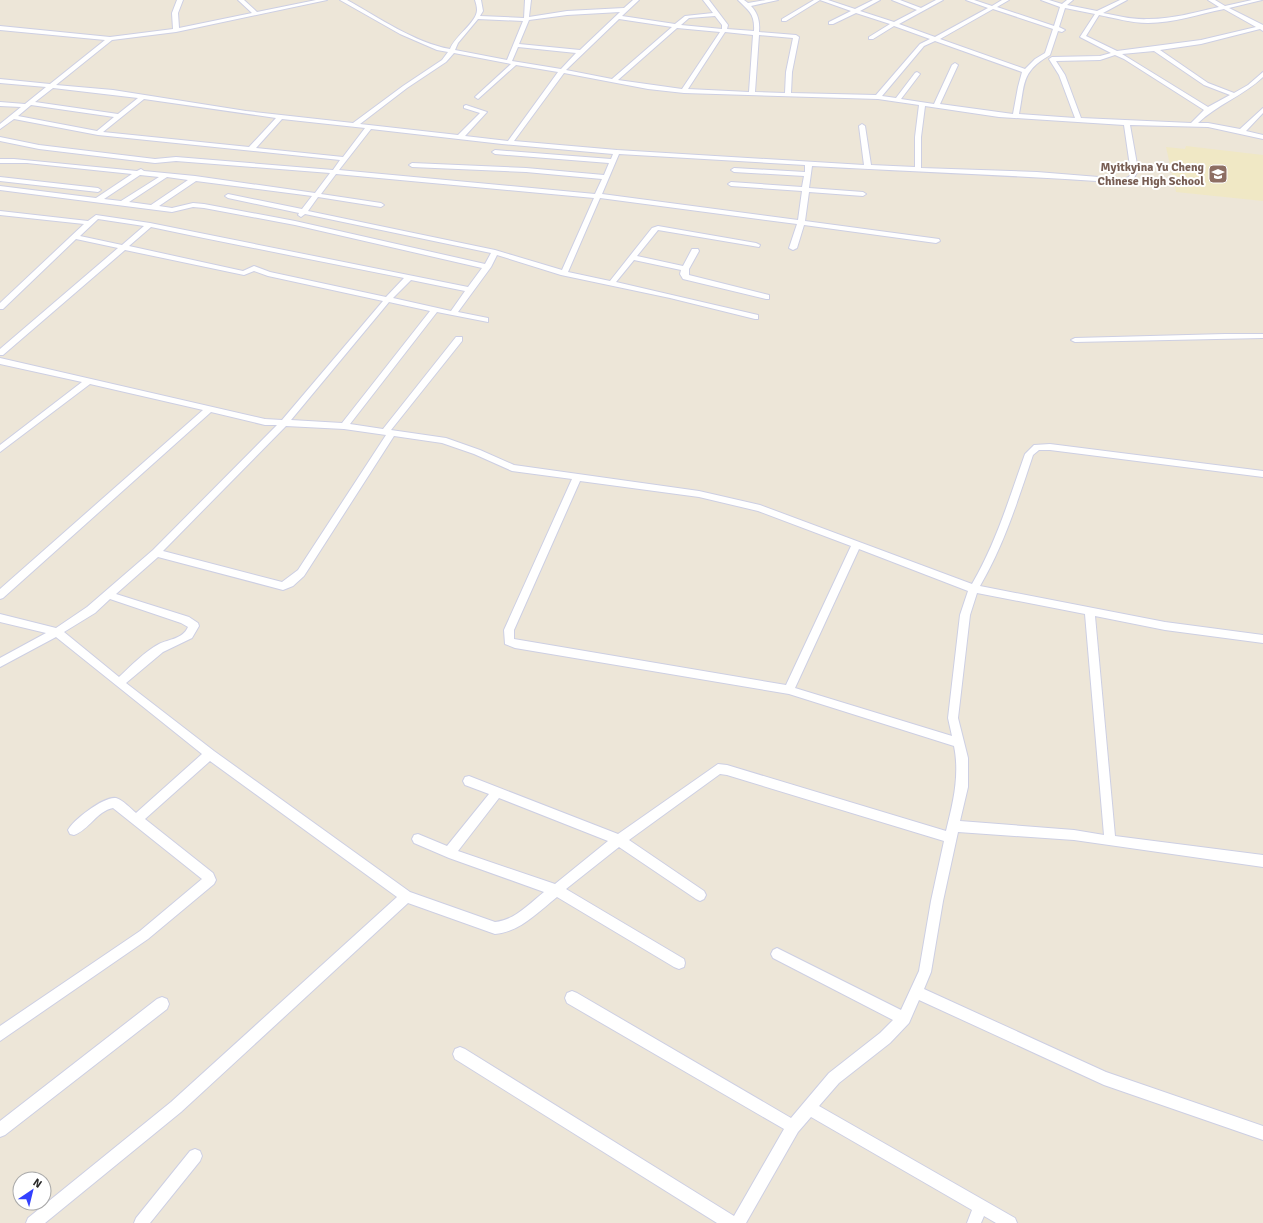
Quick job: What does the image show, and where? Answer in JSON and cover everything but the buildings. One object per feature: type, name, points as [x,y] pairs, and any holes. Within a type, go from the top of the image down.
[{"type":"street","points":[[176,30],[175,14],[180,0]]},
{"type":"street","points":[[241,0],[256,14]]},
{"type":"street","points":[[0,28],[110,39],[176,30],[324,0]]},
{"type":"street","points":[[343,0],[402,33],[439,50],[562,70],[648,87],[684,91],[752,94],[878,97],[1016,116],[1227,128],[1263,137]]},
{"type":"street","points":[[355,125],[405,87],[438,67],[451,53],[455,43],[480,11],[478,0]]},
{"type":"street","points":[[478,97],[512,62],[516,45],[526,19],[528,0]]},
{"type":"street","points":[[510,142],[562,70],[636,0]]},
{"type":"street","points":[[684,91],[693,75],[724,31],[725,25],[706,0]]},
{"type":"street","points":[[741,0],[753,11],[757,25],[751,90],[752,94]]},
{"type":"street","points":[[747,5],[775,0]]},
{"type":"street","points":[[784,20],[818,0]]},
{"type":"street","points":[[823,0],[1025,71]]},
{"type":"street","points":[[831,23],[877,0]]},
{"type":"street","points":[[895,0],[922,10]]},
{"type":"street","points":[[871,38],[940,0]]},
{"type":"street","points":[[969,0],[1060,29]]},
{"type":"street","points":[[878,97],[922,45],[933,38],[953,30],[1006,0]]},
{"type":"street","points":[[1044,0],[1063,6],[1131,20],[1148,21],[1165,20],[1260,0]]},
{"type":"street","points":[[1016,116],[1019,93],[1025,71],[1036,59],[1048,54],[1060,29],[1063,6],[1070,0]]},
{"type":"street","points":[[1124,0],[1098,13],[1083,37],[1116,53],[1208,110]]},
{"type":"street","points":[[1211,0],[1262,28]]},
{"type":"street","points":[[476,17],[526,19],[572,13],[625,10]]},
{"type":"street","points":[[614,80],[638,57],[687,17],[717,14]]},
{"type":"street","points":[[618,18],[677,26],[796,37],[789,72],[788,95]]},
{"type":"street","points":[[1079,120],[1062,75],[1052,59],[1100,58],[1116,53],[1201,42],[1262,28]]},
{"type":"street","points":[[0,127],[110,39]]},
{"type":"street","points":[[516,45],[580,52]]},
{"type":"street","points":[[1155,49],[1206,84],[1235,95]]},
{"type":"street","points":[[936,106],[955,65]]},
{"type":"street","points":[[898,100],[917,74]]},
{"type":"street","points":[[1192,125],[1208,110],[1250,86],[1263,74]]},
{"type":"street","points":[[0,81],[52,85],[355,125],[617,152],[918,170],[1037,174],[1123,181],[1129,180],[1134,176],[1135,170],[1127,123]]},
{"type":"street","points":[[98,133],[143,97]]},
{"type":"street","points":[[0,104],[28,105],[119,116]]},
{"type":"street","points":[[918,170],[918,137],[922,104]]},
{"type":"street","points":[[460,137],[484,112],[466,107]]},
{"type":"street","points":[[1242,132],[1263,110]]},
{"type":"street","points":[[251,149],[280,116]]},
{"type":"street","points":[[0,120],[11,119],[98,133],[345,159]]},
{"type":"street","points":[[295,222],[370,126]]},
{"type":"street","points":[[862,126],[868,167]]},
{"type":"street","points":[[0,139],[39,147],[155,161],[184,159],[599,196],[736,212],[801,223],[936,241]]},
{"type":"street","points":[[495,152],[614,161]]},
{"type":"street","points":[[564,273],[617,152]]},
{"type":"street","points":[[0,161],[14,160],[195,178],[381,205]]},
{"type":"street","points":[[98,200],[155,161]]},
{"type":"street","points":[[793,248],[801,223],[809,163]]},
{"type":"street","points":[[412,165],[526,170],[607,177]]},
{"type":"street","points":[[734,170],[808,174]]},
{"type":"street","points":[[123,203],[166,175]]},
{"type":"street","points":[[153,207],[195,178]]},
{"type":"street","points":[[0,179],[98,190]]},
{"type":"street","points":[[731,184],[863,194]]},
{"type":"street","points":[[0,188],[172,210],[194,205],[204,206],[295,222],[486,267]]},
{"type":"street","points":[[228,196],[495,252],[564,273],[670,296],[755,317]]},
{"type":"street","points":[[0,213],[90,223]]},
{"type":"street","points":[[0,307],[96,217],[150,225],[470,290]]},
{"type":"street","points":[[0,353],[150,225]]},
{"type":"street","points":[[612,283],[651,231],[658,228],[756,245]]},
{"type":"street","points":[[75,237],[244,273],[254,268],[268,274],[388,300],[454,312],[485,320]]},
{"type":"street","points":[[695,251],[685,269],[684,274],[686,277],[766,297]]},
{"type":"street","points":[[454,312],[495,252]]},
{"type":"street","points":[[632,257],[685,269]]},
{"type":"street","points":[[0,663],[57,632],[91,610],[156,553],[284,423],[388,300],[409,278]]},
{"type":"street","points":[[344,426],[435,309]]},
{"type":"street","points":[[1076,340],[1263,336]]},
{"type":"street","points":[[156,553],[283,586],[290,583],[301,573],[388,432],[459,339]]},
{"type":"street","points":[[0,361],[265,422],[344,426],[443,440],[477,452],[512,468],[698,494],[760,508],[974,589],[1165,626],[1263,639]]},
{"type":"street","points":[[0,450],[88,381]]},
{"type":"street","points":[[0,595],[210,409]]},
{"type":"street","points":[[738,1223],[794,1127],[834,1078],[885,1038],[904,1018],[925,972],[937,901],[962,787],[962,758],[953,718],[965,615],[974,589],[988,565],[999,540],[1029,454],[1037,447],[1050,447],[1263,474]]},
{"type":"street","points":[[577,478],[509,630],[509,641],[515,644],[789,690],[959,743]]},
{"type":"street","points":[[789,690],[857,544]]},
{"type":"street","points":[[108,595],[185,620],[194,626],[193,632],[179,642],[160,648],[119,683]]},
{"type":"street","points":[[1090,612],[1110,841]]},
{"type":"street","points":[[0,618],[57,632],[119,683],[210,754],[406,897],[496,928],[506,927],[516,922],[619,840],[718,769],[727,770],[951,838]]},
{"type":"street","points":[[137,819],[210,754]]},
{"type":"street","points":[[469,781],[619,840],[700,895]]},
{"type":"street","points":[[449,853],[497,792]]},
{"type":"street","points":[[0,1034],[144,935],[210,880],[209,877],[115,803],[111,802],[104,805],[74,830]]},
{"type":"street","points":[[954,826],[1074,835],[1263,861]]},
{"type":"street","points":[[418,839],[449,853],[556,890],[679,963]]},
{"type":"street","points":[[33,1223],[176,1107],[406,897]]},
{"type":"street","points":[[777,954],[904,1018]]},
{"type":"street","points":[[916,992],[1104,1078],[1263,1133]]},
{"type":"street","points":[[572,998],[794,1127]]},
{"type":"street","points":[[0,1130],[162,1004]]},
{"type":"street","points":[[460,1054],[731,1223]]},
{"type":"street","points":[[809,1108],[1010,1223]]},
{"type":"street","points":[[141,1223],[195,1156]]},
{"type":"street","points":[[974,1223],[981,1206]]},
{"type":"shaded area","name":"Myitkyina Yu Cheng Chinese High School","points":[[1186,146],[1263,155],[1263,201],[1176,192],[1166,147],[1185,149]]},
{"type":"place","name":"Myitkyina Yu Cheng Chinese High School","points":[[1218,174]]}]
